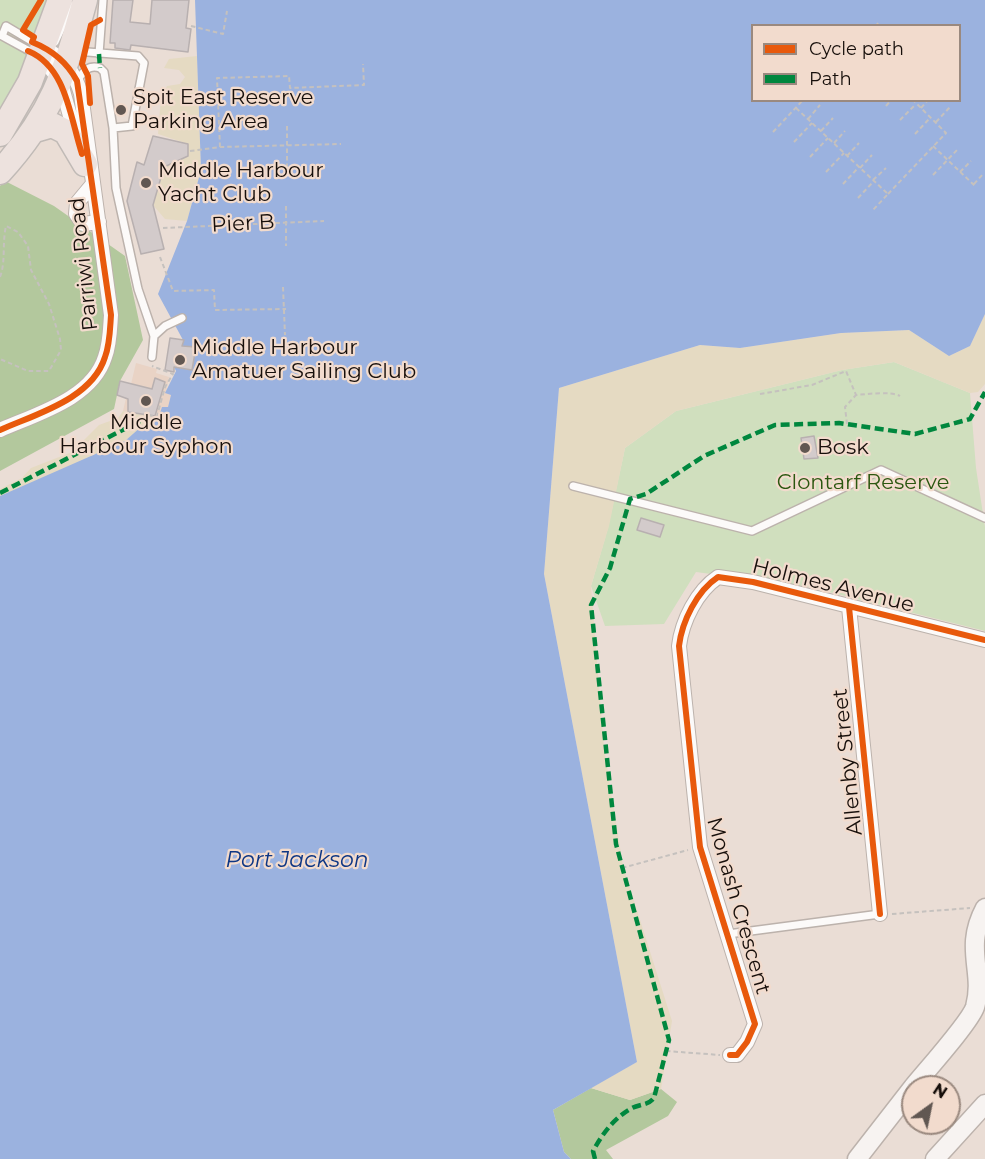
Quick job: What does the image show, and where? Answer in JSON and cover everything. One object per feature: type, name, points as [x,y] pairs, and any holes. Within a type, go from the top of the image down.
[{"type":"highway","points":[[0,134],[24,95],[58,61],[60,0]]},
{"type":"highway","points":[[0,172],[35,130],[58,61],[84,0]]},
{"type":"highway","points":[[35,130],[52,125],[66,132],[90,176]]},
{"type":"street","name":"Parriwi Road","points":[[0,430],[70,398],[95,377],[105,358],[111,315],[99,222],[90,176],[58,61]]},
{"type":"street","points":[[90,176],[77,202],[76,214],[83,224],[99,222]]},
{"type":"street","name":"Holmes Avenue","points":[[679,646],[681,625],[710,582],[718,577],[753,582],[985,640]]},
{"type":"street","name":"Allenby Street","points":[[849,607],[880,914]]},
{"type":"street","name":"Monash Crescent","points":[[679,646],[700,847],[755,1024],[747,1042],[737,1055],[730,1055]]},
{"type":"street","points":[[922,1075],[974,1009],[978,993],[974,942],[983,908]]},
{"type":"street","points":[[857,1159],[901,1102]]},
{"type":"street","points":[[935,1159],[985,1104]]},
{"type":"lane","points":[[58,61],[61,33],[71,7],[78,0]]},
{"type":"lane","points":[[99,54],[103,0]]},
{"type":"lane","points":[[113,128],[132,126],[144,63],[138,56],[84,54],[58,61],[6,26],[2,36],[58,61],[85,69],[96,66],[104,72],[113,128],[116,188],[138,289],[154,336],[153,357]]},
{"type":"lane","points":[[154,336],[165,326],[182,318]]},
{"type":"lane","points":[[573,486],[752,531],[880,470],[985,518]]},
{"type":"lane","points":[[728,934],[880,914]]},
{"type":"path","points":[[191,26],[223,34],[226,11]]},
{"type":"path","points":[[220,147],[217,78],[289,76],[290,88],[364,85],[363,64]]},
{"type":"path","points":[[773,132],[801,102]]},
{"type":"path","points":[[886,106],[889,102]]},
{"type":"path","points":[[921,108],[926,102]]},
{"type":"path","points":[[872,211],[946,133],[916,104],[900,120]]},
{"type":"path","points":[[808,119],[820,105]]},
{"type":"path","points":[[936,122],[951,106]]},
{"type":"path","points":[[796,108],[888,194]]},
{"type":"path","points":[[821,131],[833,118]]},
{"type":"path","points":[[915,134],[930,118]]},
{"type":"path","points":[[794,142],[812,123]]},
{"type":"path","points":[[287,126],[287,167]]},
{"type":"path","points":[[834,143],[845,130]]},
{"type":"path","points":[[810,157],[828,138]]},
{"type":"path","points":[[826,172],[859,143]]},
{"type":"path","points":[[190,151],[220,147],[341,144]]},
{"type":"path","points":[[933,146],[974,186],[984,173]]},
{"type":"path","points":[[933,176],[958,149]]},
{"type":"path","points":[[843,184],[872,155]]},
{"type":"path","points":[[960,172],[971,161]]},
{"type":"path","points":[[858,198],[886,168]]},
{"type":"path","points":[[285,206],[286,246]]},
{"type":"path","points":[[0,277],[3,268],[2,241],[6,226],[18,232],[28,246],[31,270],[49,304],[60,339],[61,350],[49,371],[28,371],[0,359]]},
{"type":"path","points":[[160,257],[173,291],[214,290],[215,310],[286,309]]},
{"type":"path","points":[[284,287],[285,335]]},
{"type":"path","points":[[144,419],[145,415],[157,416],[165,387],[172,374],[151,365],[153,357]]},
{"type":"path","points":[[760,394],[812,385],[846,372],[856,395]]},
{"type":"path","points":[[856,395],[877,396],[888,392],[900,396]]},
{"type":"path","points":[[847,424],[845,407],[856,395]]},
{"type":"path","points":[[622,868],[700,847]]},
{"type":"path","points":[[880,914],[983,908]]},
{"type":"path","points":[[666,1050],[730,1055]]},
{"type":"shaded area","points":[[136,363],[157,369],[156,373],[169,377],[166,393],[171,395],[168,407],[162,407],[163,416],[150,418],[123,411],[126,398],[117,395],[120,381],[131,384]]},
{"type":"green space","points":[[0,0],[50,0],[19,76],[0,110]]},
{"type":"green space","points":[[5,181],[54,206],[125,256],[143,340],[120,381],[114,409],[0,471],[0,186]]},
{"type":"green space","name":"Clontarf Reserve","points":[[894,362],[970,393],[976,468],[985,527],[985,631],[809,587],[696,572],[664,624],[605,626],[591,586],[608,528],[625,448],[676,411],[842,370]]},
{"type":"green space","points":[[591,1088],[630,1100],[661,1089],[677,1102],[668,1116],[606,1150],[613,1159],[571,1159],[564,1152],[553,1110]]},
{"type":"sand","points":[[197,56],[201,170],[187,221],[165,219],[153,205],[164,167],[188,156],[188,144],[158,134],[161,98],[167,86],[180,84],[185,77],[179,70],[164,68],[169,59]]},
{"type":"sand","points":[[985,314],[985,384],[978,392],[970,393],[894,362],[842,370],[676,411],[625,448],[609,526],[591,586],[604,748],[623,866],[672,1021],[661,1089],[630,1100],[591,1088],[637,1062],[544,574],[559,388],[700,345],[740,348],[841,333],[909,330],[949,356],[970,346]]},
{"type":"sand","points":[[123,411],[154,418],[125,441],[0,509],[0,489],[22,478],[31,468],[72,452],[99,425],[118,418]]},
{"type":"water","name":"Port Jackson","points":[[195,0],[985,0],[985,314],[970,346],[949,356],[909,330],[841,333],[740,348],[700,345],[559,388],[544,574],[637,1062],[553,1110],[564,1152],[571,1159],[0,1159],[0,496],[125,441],[142,426],[163,416],[160,413],[162,407],[168,407],[171,395],[165,393],[176,371],[174,367],[191,370],[195,348],[182,346],[183,340],[158,294],[187,221],[201,170]]},
{"type":"building","points":[[113,0],[133,0],[130,22],[150,24],[152,0],[189,0],[186,28],[191,29],[188,52],[131,45],[130,50],[115,48],[115,43],[110,43]]},
{"type":"building","name":"Middle Harbour Yacht Club","points":[[153,136],[188,144],[188,156],[164,167],[153,205],[164,249],[141,254],[127,201],[137,162],[144,165]]},
{"type":"building","name":"Middle Harbour Amatuer Sailing Club","points":[[170,338],[184,340],[182,346],[196,347],[192,370],[174,367],[174,372],[165,370]]},
{"type":"building","points":[[155,378],[165,382],[155,416],[128,412],[128,399],[117,395],[120,381],[152,389]]},
{"type":"building","points":[[814,436],[818,458],[804,459],[801,438]]},
{"type":"building","points":[[641,518],[664,525],[660,537],[637,530]]},
{"type":"marked path","points":[[99,54],[100,68]]},
{"type":"marked path","points":[[595,1159],[593,1151],[614,1121],[632,1108],[654,1098],[669,1040],[616,844],[591,605],[610,568],[630,499],[646,494],[704,456],[775,425],[839,423],[915,434],[970,419],[985,392]]},
{"type":"marked path","points":[[0,493],[144,419]]},
{"type":"cycle path","points":[[0,430],[46,411],[76,394],[88,384],[98,372],[105,357],[110,336],[111,315],[77,81],[64,62],[32,42],[34,37],[23,30],[41,0]]},
{"type":"cycle path","points":[[90,103],[88,76],[82,64],[91,25],[100,20]]},
{"type":"cycle path","points":[[28,51],[41,59],[59,81],[82,154]]},
{"type":"cycle path","points":[[730,1055],[737,1055],[747,1042],[755,1024],[700,847],[679,646],[683,627],[697,598],[718,577],[753,582],[985,640]]},
{"type":"cycle path","points":[[849,607],[880,914]]},
{"type":"place","name":"Spit East Reserve Parking Area","points":[[121,110]]},
{"type":"place","name":"Middle Harbour Yacht Club","points":[[146,183]]},
{"type":"place","name":"Middle Harbour Amatuer Sailing Club","points":[[180,360]]},
{"type":"place","name":"Middle Harbour Syphon","points":[[146,401]]},
{"type":"place","name":"Bosk","points":[[805,448]]}]
